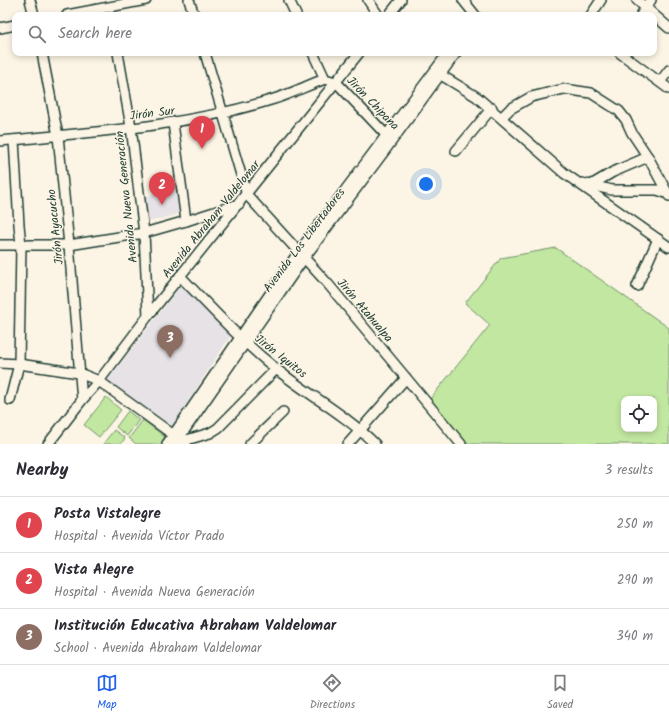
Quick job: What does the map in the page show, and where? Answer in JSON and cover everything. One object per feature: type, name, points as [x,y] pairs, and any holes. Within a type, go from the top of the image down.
[{"type":"street","points":[[30,0],[33,12]]},
{"type":"street","points":[[83,12],[146,0]]},
{"type":"street","points":[[189,0],[193,12]]},
{"type":"street","points":[[289,0],[295,12]]},
{"type":"street","points":[[368,0],[376,12]]},
{"type":"street","points":[[391,12],[401,0]]},
{"type":"street","points":[[463,0],[472,12]]},
{"type":"street","points":[[594,12],[601,0]]},
{"type":"street","points":[[637,0],[646,8]]},
{"type":"street","points":[[657,18],[669,28]]},
{"type":"street","points":[[0,28],[12,26]]},
{"type":"street","name":"Jirón Ayacucho","points":[[43,56],[58,136],[82,400]]},
{"type":"street","name":"Avenida Nueva Generación","points":[[119,56],[131,127],[144,233],[148,316]]},
{"type":"street","points":[[206,56],[246,195]]},
{"type":"street","points":[[314,56],[325,78],[336,82]]},
{"type":"street","name":"Avenida Abraham Valdelomar","points":[[48,444],[82,400],[99,381],[148,316],[357,56]]},
{"type":"street","name":"Avenida Los Libertadores","points":[[438,73],[446,56]]},
{"type":"street","name":"Avenida Los Libertadores","points":[[167,444],[179,440],[242,340],[301,255],[438,73],[453,56]]},
{"type":"street","points":[[624,56],[669,89]]},
{"type":"street","points":[[660,82],[669,70]]},
{"type":"street","points":[[438,73],[492,108],[564,173],[669,247]]},
{"type":"street","name":"Jirón Sur","points":[[0,142],[173,123],[223,113],[275,99],[325,78]]},
{"type":"street","name":"Jirón Chipana","points":[[336,82],[389,138]]},
{"type":"street","points":[[502,117],[510,109],[531,97],[564,89],[591,93],[619,111],[626,120],[632,133],[664,185],[668,195]]},
{"type":"street","points":[[456,151],[492,108]]},
{"type":"street","points":[[173,123],[186,221]]},
{"type":"street","points":[[10,400],[19,364],[21,245],[18,226],[14,140]]},
{"type":"street","points":[[591,185],[613,172],[648,157]]},
{"type":"street","points":[[573,180],[612,190],[657,190],[668,195]]},
{"type":"street","name":"Jirón Atahualpa","points":[[246,195],[328,284],[462,444]]},
{"type":"street","points":[[0,245],[69,245],[144,233],[239,204]]},
{"type":"street","points":[[637,286],[658,239]]},
{"type":"street","name":"Jirón Iquitos","points":[[180,276],[242,340],[276,369],[360,430],[375,444]]},
{"type":"street","points":[[0,363],[19,364],[79,373],[99,381],[179,440],[210,433],[218,428],[276,369]]},
{"type":"street","points":[[348,444],[406,378]]},
{"type":"street","points":[[250,444],[283,412]]},
{"type":"shaded area","points":[[175,186],[179,214],[149,222],[145,197]]},
{"type":"shaded area","points":[[182,284],[231,335],[172,426],[107,381]]},
{"type":"green space","points":[[556,248],[669,328],[669,444],[467,444],[430,399],[490,325],[465,303],[501,258]]},
{"type":"green space","points":[[106,397],[121,410],[99,437],[84,425]]},
{"type":"green space","points":[[128,411],[139,420],[127,436],[116,427]]},
{"type":"green space","points":[[143,420],[165,437],[160,444],[136,444],[129,438]]},
{"type":"green space","points":[[114,430],[125,438],[121,444],[103,444]]},
{"type":"place","name":"Posta Vistalegre","points":[[202,149]]},
{"type":"place","name":"Vista Alegre","points":[[162,205]]},
{"type":"place","name":"Institución Educativa Abraham Valdelomar","points":[[170,358]]}]
